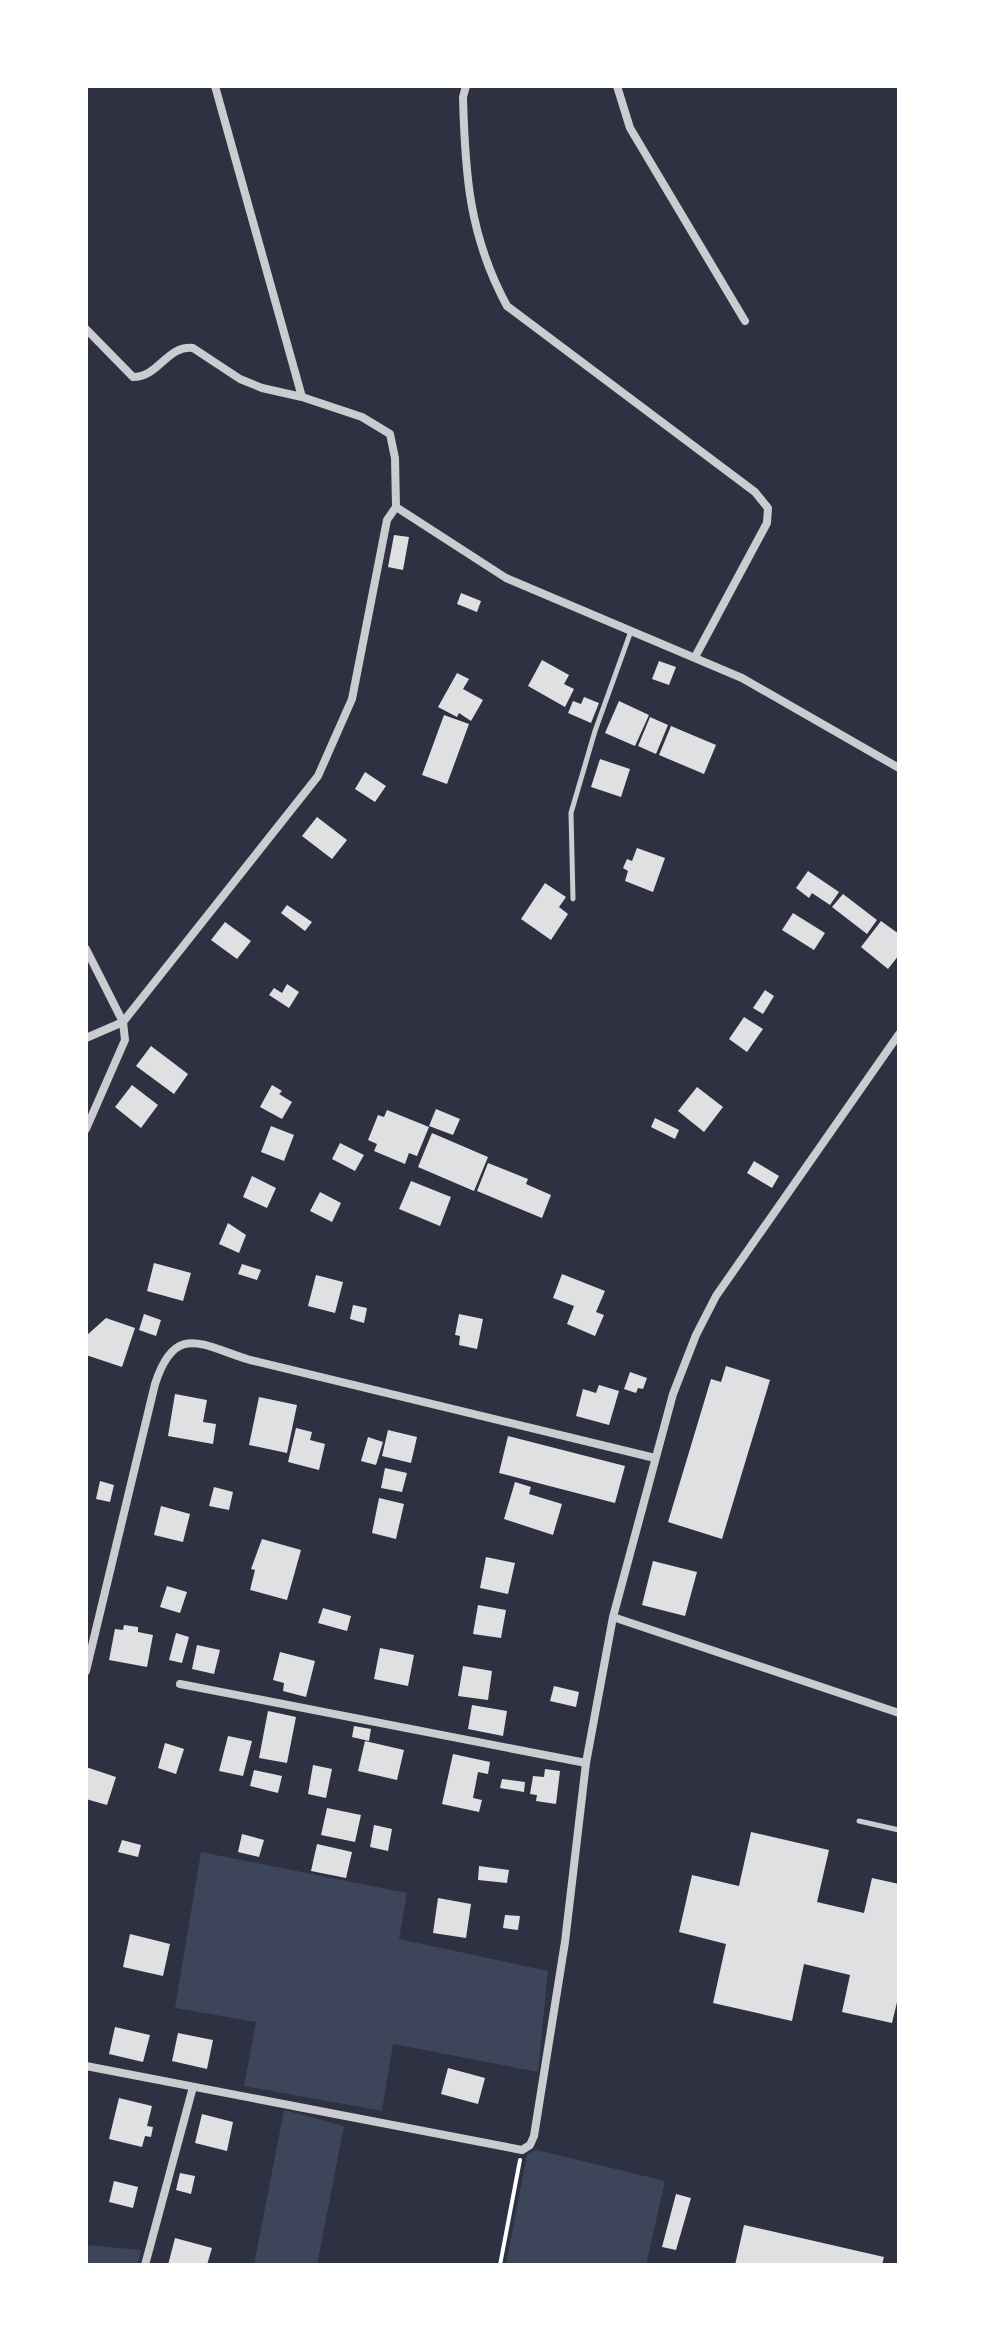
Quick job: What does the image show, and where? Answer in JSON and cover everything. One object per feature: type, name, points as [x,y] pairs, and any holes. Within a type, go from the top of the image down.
[{"type":"street","points":[[215,86],[302,397]]},
{"type":"street","points":[[466,86],[463,97],[465,173],[475,225],[492,278],[507,306],[755,492],[768,508],[767,523],[695,657]]},
{"type":"street","points":[[617,86],[630,128],[745,321]]},
{"type":"street","points":[[86,329],[133,377],[145,376],[174,351],[193,348],[240,379],[262,388],[302,397],[362,417],[390,434],[395,458],[396,507],[387,520],[352,699],[318,776],[123,1022],[86,1038]]},
{"type":"street","points":[[396,507],[506,578],[742,678],[899,768]]},
{"type":"street","points":[[86,949],[123,1022],[125,1040],[86,1129]]},
{"type":"street","points":[[86,2066],[522,2150],[530,2145],[547,2066],[586,1763],[613,1617],[673,1394],[696,1335],[716,1296],[899,1034]]},
{"type":"street","points":[[86,1671],[161,1367],[168,1352],[175,1346],[192,1342],[201,1344],[250,1360],[655,1458]]},
{"type":"street","points":[[613,1617],[899,1713]]},
{"type":"street","points":[[180,1684],[586,1763]]},
{"type":"street","points":[[145,2265],[193,2087]]},
{"type":"lane","points":[[573,899],[571,813],[595,731],[631,630]]},
{"type":"lane","points":[[859,1821],[899,1830]]},
{"type":"path","points":[[500,2265],[522,2150]]},
{"type":"shaded area","points":[[201,1852],[407,1893],[399,1939],[548,1971],[538,2072],[393,2044],[382,2111],[244,2086],[256,2022],[175,2008]]},
{"type":"shaded area","points":[[284,2110],[344,2126],[317,2265],[254,2265]]},
{"type":"shaded area","points":[[537,2150],[665,2181],[646,2265],[506,2265],[527,2154]]},
{"type":"shaded area","points":[[86,2245],[141,2250],[137,2265],[86,2265]]},
{"type":"building","points":[[394,535],[409,537],[403,570],[388,567]]},
{"type":"building","points":[[461,593],[481,601],[477,612],[457,604]]},
{"type":"building","points":[[542,660],[569,675],[564,684],[574,689],[565,707],[528,686]]},
{"type":"building","points":[[659,661],[676,667],[669,685],[652,679]]},
{"type":"building","points":[[457,673],[469,679],[463,689],[483,700],[471,721],[459,713],[457,717],[438,707]]},
{"type":"building","points":[[584,697],[599,703],[591,723],[568,713],[573,701],[581,704]]},
{"type":"building","points":[[619,701],[649,715],[635,746],[605,733]]},
{"type":"building","points":[[444,715],[469,724],[447,784],[422,775]]},
{"type":"building","points":[[650,717],[668,725],[656,754],[638,746]]},
{"type":"building","points":[[671,726],[716,745],[704,774],[659,755]]},
{"type":"building","points":[[600,759],[630,769],[621,797],[591,787]]},
{"type":"building","points":[[365,772],[386,786],[375,802],[355,789]]},
{"type":"building","points":[[317,817],[347,840],[332,859],[302,836]]},
{"type":"building","points":[[637,848],[665,858],[653,892],[625,881],[628,871],[623,868],[627,859],[632,861]]},
{"type":"building","points":[[808,871],[839,892],[830,905],[812,893],[809,898],[796,888]]},
{"type":"building","points":[[545,883],[566,897],[559,907],[568,914],[551,940],[521,919]]},
{"type":"building","points":[[843,894],[877,920],[867,934],[832,907]]},
{"type":"building","points":[[287,905],[312,922],[305,931],[281,913]]},
{"type":"building","points":[[793,913],[825,933],[814,950],[782,930]]},
{"type":"building","points":[[881,921],[899,934],[899,955],[888,969],[861,947]]},
{"type":"building","points":[[225,922],[251,941],[237,959],[211,940]]},
{"type":"building","points":[[287,984],[299,992],[289,1008],[269,995],[274,988],[282,993]]},
{"type":"building","points":[[765,990],[774,996],[763,1014],[753,1008]]},
{"type":"building","points":[[744,1017],[763,1029],[747,1052],[729,1039]]},
{"type":"building","points":[[151,1046],[188,1074],[174,1094],[136,1066]]},
{"type":"building","points":[[132,1085],[158,1105],[141,1128],[115,1107]]},
{"type":"building","points":[[272,1085],[292,1102],[282,1119],[260,1107]]},
{"type":"building","points":[[697,1087],[723,1107],[704,1132],[678,1111]]},
{"type":"building","points":[[436,1109],[460,1119],[453,1135],[429,1126]]},
{"type":"building","points":[[387,1110],[429,1127],[417,1156],[409,1153],[405,1164],[374,1151],[377,1144],[368,1140],[378,1115],[384,1117]]},
{"type":"building","points":[[655,1118],[679,1130],[675,1139],[651,1127]]},
{"type":"building","points":[[271,1126],[294,1135],[284,1161],[261,1152]]},
{"type":"building","points":[[432,1133],[488,1157],[474,1191],[418,1167]]},
{"type":"building","points":[[340,1143],[364,1155],[355,1171],[332,1159]]},
{"type":"building","points":[[754,1161],[779,1176],[772,1188],[747,1173]]},
{"type":"building","points":[[488,1163],[528,1179],[526,1184],[551,1195],[542,1218],[477,1191]]},
{"type":"building","points":[[252,1176],[276,1188],[267,1208],[243,1197]]},
{"type":"building","points":[[411,1181],[451,1197],[440,1226],[399,1209]]},
{"type":"building","points":[[320,1192],[341,1203],[332,1222],[310,1211]]},
{"type":"building","points":[[228,1223],[246,1235],[239,1253],[219,1244]]},
{"type":"building","points":[[154,1263],[191,1273],[183,1301],[147,1291]]},
{"type":"building","points":[[242,1264],[261,1270],[257,1280],[238,1274]]},
{"type":"building","points":[[562,1274],[605,1291],[596,1312],[604,1315],[595,1336],[567,1324],[574,1306],[553,1298]]},
{"type":"building","points":[[316,1275],[343,1282],[335,1313],[308,1306]]},
{"type":"building","points":[[353,1305],[367,1308],[364,1323],[350,1319]]},
{"type":"building","points":[[144,1314],[161,1320],[156,1336],[139,1330]]},
{"type":"building","points":[[459,1314],[483,1319],[477,1349],[459,1345],[460,1336],[455,1335]]},
{"type":"building","points":[[106,1318],[135,1328],[122,1367],[86,1355],[86,1336]]},
{"type":"building","points":[[726,1366],[770,1380],[722,1539],[668,1522],[711,1379],[721,1382]]},
{"type":"building","points":[[630,1372],[647,1378],[643,1389],[638,1388],[636,1393],[624,1389]]},
{"type":"building","points":[[599,1385],[619,1391],[609,1425],[576,1416],[583,1389],[596,1393]]},
{"type":"building","points":[[175,1394],[207,1400],[203,1422],[216,1424],[213,1444],[168,1436]]},
{"type":"building","points":[[259,1397],[297,1405],[287,1453],[249,1445]]},
{"type":"building","points":[[296,1428],[312,1432],[310,1440],[325,1444],[319,1470],[288,1462]]},
{"type":"building","points":[[388,1430],[417,1437],[411,1463],[382,1456]]},
{"type":"building","points":[[508,1436],[625,1466],[615,1503],[499,1473]]},
{"type":"building","points":[[368,1437],[383,1442],[376,1465],[361,1461]]},
{"type":"building","points":[[385,1468],[407,1473],[402,1492],[381,1488]]},
{"type":"building","points":[[100,1481],[114,1485],[110,1502],[96,1499]]},
{"type":"building","points":[[515,1482],[531,1487],[529,1494],[562,1504],[553,1535],[504,1519]]},
{"type":"building","points":[[214,1487],[233,1492],[229,1510],[209,1506]]},
{"type":"building","points":[[379,1498],[404,1504],[396,1539],[372,1533]]},
{"type":"building","points":[[161,1506],[190,1514],[183,1542],[154,1535]]},
{"type":"building","points":[[262,1539],[301,1550],[287,1600],[250,1590],[255,1570],[251,1569]]},
{"type":"building","points":[[486,1557],[515,1563],[508,1594],[480,1588]]},
{"type":"building","points":[[653,1561],[697,1572],[685,1616],[642,1605]]},
{"type":"building","points":[[167,1586],[187,1592],[180,1613],[160,1607]]},
{"type":"building","points":[[478,1605],[506,1610],[501,1638],[473,1634]]},
{"type":"building","points":[[323,1608],[351,1616],[347,1631],[318,1623]]},
{"type":"building","points":[[124,1625],[138,1627],[138,1632],[153,1635],[147,1667],[109,1660],[115,1629],[123,1630]]},
{"type":"building","points":[[176,1633],[189,1637],[182,1663],[169,1660]]},
{"type":"building","points":[[197,1645],[220,1650],[214,1674],[192,1669]]},
{"type":"building","points":[[380,1648],[414,1655],[408,1686],[374,1679]]},
{"type":"building","points":[[280,1652],[315,1661],[306,1697],[283,1691],[284,1683],[273,1680]]},
{"type":"building","points":[[463,1666],[492,1671],[488,1700],[458,1696]]},
{"type":"building","points":[[554,1686],[579,1692],[576,1707],[550,1701]]},
{"type":"building","points":[[472,1705],[507,1711],[503,1736],[468,1729]]},
{"type":"building","points":[[268,1711],[296,1717],[287,1763],[259,1758]]},
{"type":"building","points":[[354,1726],[371,1729],[369,1741],[352,1737]]},
{"type":"building","points":[[228,1736],[252,1741],[243,1776],[219,1771]]},
{"type":"building","points":[[365,1741],[404,1750],[397,1780],[358,1771]]},
{"type":"building","points":[[165,1743],[184,1749],[176,1774],[158,1768]]},
{"type":"building","points":[[453,1754],[490,1762],[488,1774],[478,1772],[473,1798],[482,1800],[479,1812],[442,1804]]},
{"type":"building","points":[[313,1765],[332,1769],[326,1798],[308,1794]]},
{"type":"building","points":[[86,1767],[116,1777],[107,1805],[86,1799]]},
{"type":"building","points":[[545,1769],[560,1771],[556,1804],[536,1801],[537,1795],[530,1794],[533,1776],[544,1777]]},
{"type":"building","points":[[254,1770],[282,1776],[278,1793],[250,1786]]},
{"type":"building","points":[[502,1779],[525,1782],[524,1792],[500,1788]]},
{"type":"building","points":[[327,1808],[361,1815],[355,1842],[321,1835]]},
{"type":"building","points":[[374,1825],[392,1829],[388,1851],[370,1847]]},
{"type":"building","points":[[751,1832],[829,1850],[817,1902],[864,1913],[872,1878],[899,1884],[899,1994],[892,2023],[842,2012],[850,1975],[804,1964],[792,2021],[713,2003],[726,1944],[679,1932],[692,1875],[739,1886]]},
{"type":"building","points":[[242,1834],[264,1840],[259,1857],[238,1852]]},
{"type":"building","points":[[122,1840],[141,1845],[138,1857],[118,1852]]},
{"type":"building","points":[[317,1844],[352,1852],[346,1878],[311,1871]]},
{"type":"building","points":[[479,1866],[509,1870],[507,1883],[478,1880]]},
{"type":"building","points":[[438,1898],[471,1904],[466,1938],[433,1933]]},
{"type":"building","points":[[505,1915],[520,1916],[518,1930],[503,1928]]},
{"type":"building","points":[[130,1934],[170,1944],[163,1976],[123,1967]]},
{"type":"building","points":[[115,2027],[150,2035],[143,2062],[109,2054]]},
{"type":"building","points":[[178,2033],[213,2040],[207,2069],[172,2061]]},
{"type":"building","points":[[448,2068],[485,2078],[478,2104],[441,2094]]},
{"type":"building","points":[[119,2098],[152,2106],[147,2126],[153,2127],[151,2137],[145,2136],[142,2147],[109,2139]]},
{"type":"building","points":[[202,2114],[233,2122],[227,2151],[195,2143]]},
{"type":"building","points":[[180,2173],[195,2176],[191,2194],[176,2190]]},
{"type":"building","points":[[114,2181],[138,2187],[133,2208],[109,2202]]},
{"type":"building","points":[[676,2194],[691,2198],[676,2250],[662,2247]]},
{"type":"building","points":[[744,2225],[884,2257],[882,2265],[735,2265]]},
{"type":"building","points":[[175,2238],[212,2248],[207,2265],[168,2265]]}]
